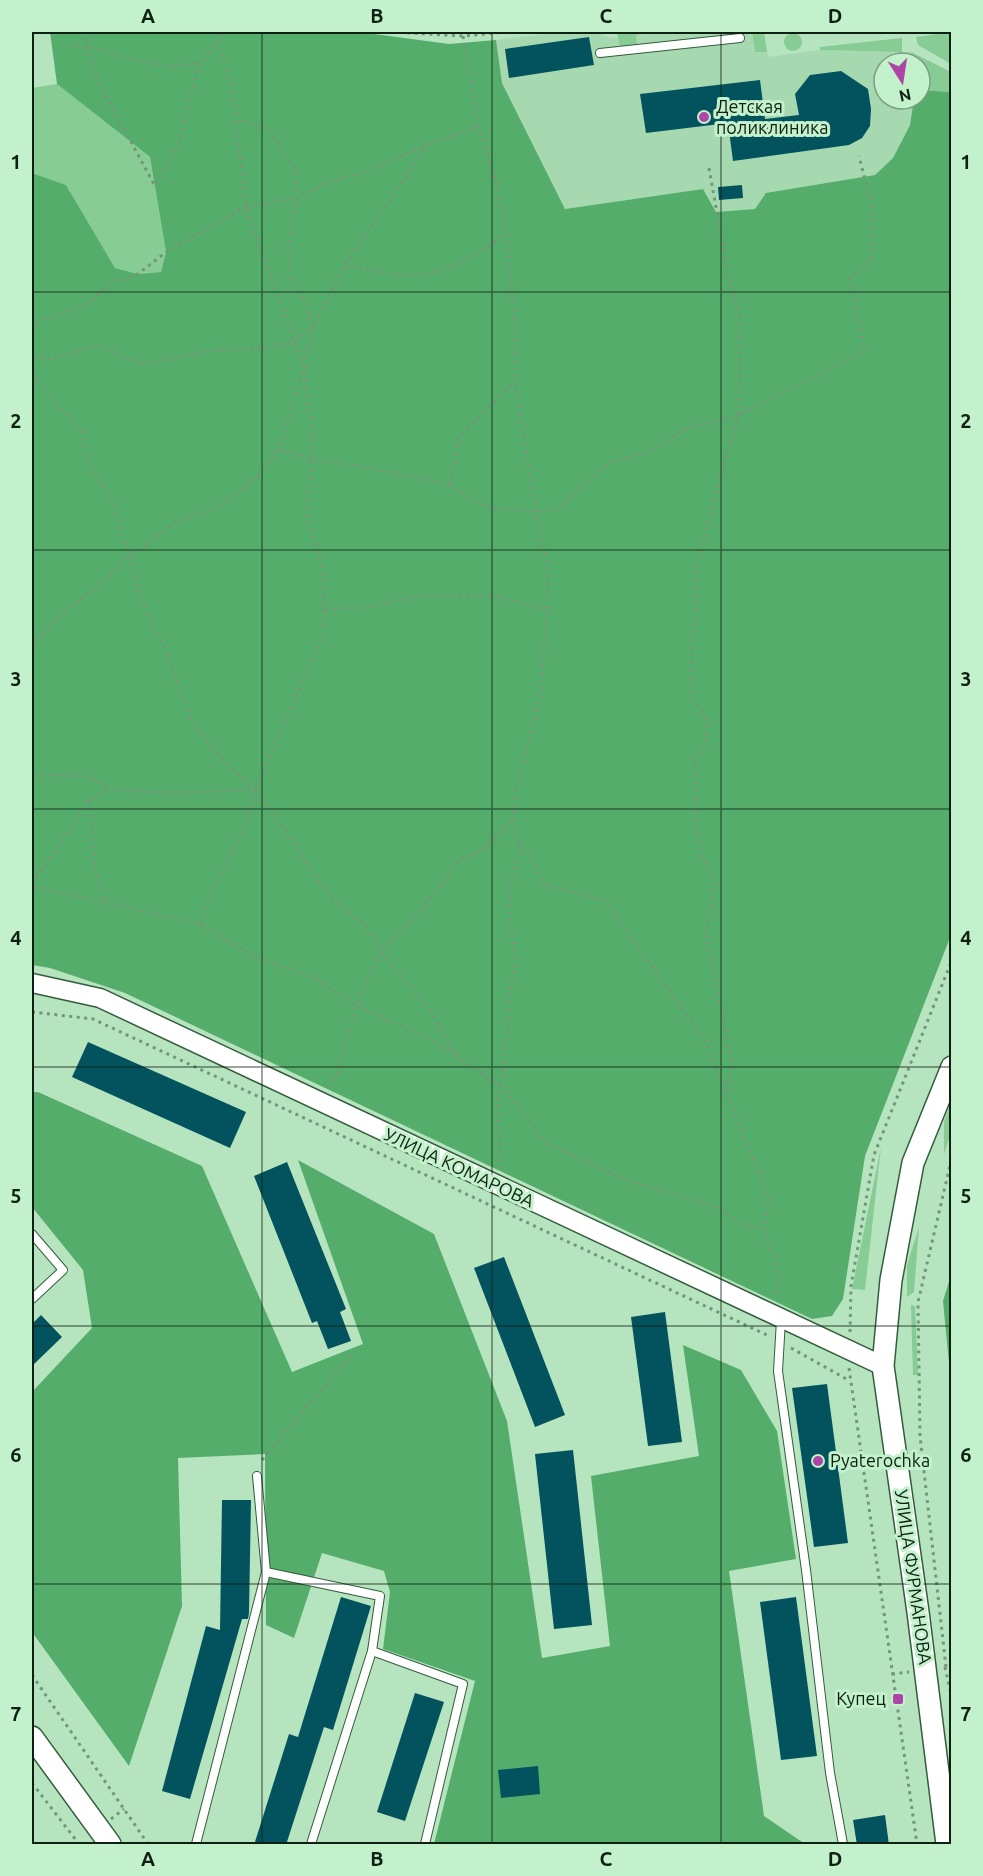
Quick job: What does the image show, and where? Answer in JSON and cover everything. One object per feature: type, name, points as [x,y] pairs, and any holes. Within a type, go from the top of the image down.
[{"type":"main road","name":"УЛИЦА ФУРМАНОВА","points":[[947,1845],[918,1612],[883,1366],[891,1280],[913,1163],[951,1067]]},
{"type":"main road","points":[[32,1737],[110,1845]]},
{"type":"street","name":"УЛИЦА КОМАРОВА","points":[[32,982],[100,998],[883,1366]]},
{"type":"lane","points":[[600,53],[740,38]]},
{"type":"lane","points":[[32,1234],[63,1270],[32,1299]]},
{"type":"lane","points":[[774,1316],[780,1342],[778,1371],[806,1570],[830,1773],[843,1845]]},
{"type":"lane","points":[[196,1845],[266,1572],[257,1476]]},
{"type":"lane","points":[[266,1572],[380,1596],[372,1651],[311,1845]]},
{"type":"lane","points":[[372,1651],[463,1684],[425,1845]]},
{"type":"path","points":[[89,32],[86,46],[99,83],[155,186],[178,146],[200,62],[217,41],[221,32]]},
{"type":"path","points":[[392,32],[463,36],[506,32]]},
{"type":"path","points":[[463,36],[479,126],[507,233],[515,334],[515,381],[536,512],[549,572],[541,693],[516,790],[513,819],[520,846],[512,878],[509,910],[516,963],[508,1002],[502,1087],[498,1107],[502,1188]]},
{"type":"path","points":[[200,924],[214,887],[243,834],[256,789],[323,635],[325,609],[321,563],[308,517],[313,459],[304,367],[294,342],[283,302],[267,267],[246,207],[233,92],[217,41]]},
{"type":"path","points":[[69,45],[86,46],[181,68],[200,62]]},
{"type":"path","points":[[237,120],[268,129],[297,173],[297,198],[288,247],[292,283],[305,302],[313,326]]},
{"type":"path","points":[[32,329],[41,321],[91,302],[109,283],[138,274],[166,252],[246,207],[297,198],[326,183],[366,172],[428,144],[479,126]]},
{"type":"path","points":[[32,645],[62,614],[107,579],[131,555],[177,522],[224,505],[258,476],[279,449],[304,367],[313,326],[344,266],[428,144]]},
{"type":"path","points":[[279,449],[313,459],[450,485],[485,507],[536,512],[556,510],[608,463],[653,450],[682,430],[739,415],[865,351],[850,279],[872,259],[872,208],[859,156]]},
{"type":"path","points":[[709,168],[726,263],[741,319],[739,415],[719,480],[697,569],[692,656],[692,697],[707,721],[706,743],[694,762],[699,849],[716,881],[706,937],[732,1062],[729,1097]]},
{"type":"path","points":[[344,266],[371,268],[403,275],[431,274],[449,269],[507,233]]},
{"type":"path","points":[[32,358],[55,358],[97,346],[143,364],[209,351],[269,347],[294,342],[313,326]]},
{"type":"path","points":[[32,374],[83,433],[87,460],[113,502],[131,555],[148,618],[164,646],[192,722],[224,762],[256,789],[332,900],[366,924],[380,952],[425,1003],[458,1056]]},
{"type":"path","points":[[450,485],[460,436],[515,381]]},
{"type":"path","points":[[325,609],[363,608],[422,596],[493,596],[548,610]]},
{"type":"path","points":[[32,775],[68,775],[102,782],[108,789]]},
{"type":"path","points":[[256,789],[178,793],[108,789],[90,800],[32,885],[200,924],[255,957],[311,976],[357,1006],[424,1036],[458,1056],[502,1087],[548,1144],[626,1180],[714,1206],[743,1225],[763,1229]]},
{"type":"path","points":[[90,800],[95,869],[105,902]]},
{"type":"path","points":[[319,1101],[338,1071],[357,1006],[380,952],[422,909],[458,862],[485,848],[513,819]]},
{"type":"path","points":[[520,846],[532,857],[544,885],[604,900],[705,1041],[770,1200],[763,1229],[781,1276],[774,1316]]},
{"type":"path","points":[[916,1845],[850,1381],[851,1286],[874,1155],[951,960]]},
{"type":"path","points":[[32,1012],[93,1019],[780,1342],[850,1381]]},
{"type":"path","points":[[946,1667],[920,1436],[918,1302],[951,1157]]},
{"type":"path","points":[[262,1460],[351,1355]]},
{"type":"path","points":[[32,1675],[148,1845]]},
{"type":"path","points":[[32,1783],[79,1845]]},
{"type":"shaded area","points":[[560,32],[595,32],[611,38],[666,32],[752,32],[755,52],[767,52],[769,57],[819,50],[872,51],[872,111],[912,111],[910,124],[893,158],[875,175],[767,193],[755,209],[716,212],[703,189],[565,209],[502,83],[496,40]]},
{"type":"shaded area","points":[[666,32],[636,35],[638,53],[627,53],[620,47],[617,33]]},
{"type":"shaded area","points":[[752,32],[764,32],[767,52],[755,52]]},
{"type":"shaded area","points":[[951,32],[951,64],[918,45],[916,37]]},
{"type":"shaded area","points":[[793,33],[799,36],[802,42],[799,48],[793,51],[787,48],[784,42],[787,36]]},
{"type":"shaded area","points":[[902,38],[902,51],[820,50],[820,47]]},
{"type":"shaded area","points":[[932,62],[951,72],[951,92],[932,91]]},
{"type":"shaded area","points":[[57,84],[150,157],[166,252],[161,272],[138,274],[115,268],[66,185],[32,173],[32,88]]},
{"type":"shaded area","points":[[951,1102],[951,1133],[944,1154],[944,1122]]},
{"type":"shaded area","points":[[881,1147],[865,1290],[852,1289]]},
{"type":"shaded area","points":[[919,1227],[914,1292],[907,1297],[907,1265]]},
{"type":"shaded area","points":[[911,1305],[915,1306],[918,1375],[913,1375]]},
{"type":"green space","points":[[50,32],[359,32],[449,44],[496,40],[502,83],[565,209],[703,189],[716,212],[755,209],[766,193],[875,175],[893,158],[910,125],[912,111],[932,111],[932,91],[951,92],[951,935],[865,1156],[843,1299],[832,1316],[812,1319],[125,993],[50,968],[32,965],[32,173],[66,185],[115,268],[138,274],[161,272],[166,252],[150,157],[57,84]]},
{"type":"green space","points":[[32,1092],[38,1092],[202,1166],[292,1372],[363,1344],[298,1160],[434,1234],[507,1421],[542,1658],[610,1646],[591,1476],[699,1456],[683,1345],[741,1370],[777,1431],[796,1559],[729,1571],[764,1816],[805,1844],[434,1844],[475,1681],[383,1649],[390,1592],[384,1571],[322,1553],[294,1638],[266,1625],[265,1454],[178,1458],[182,1606],[129,1766],[32,1632],[32,1392],[92,1328],[83,1270],[32,1207]]},
{"type":"green space","points":[[952,1275],[951,1383],[943,1301]]},
{"type":"building","points":[[589,37],[594,65],[509,78],[505,49]]},
{"type":"building","name":"Детская поликлиника","points":[[841,71],[868,89],[871,109],[870,126],[862,138],[849,145],[733,161],[728,123],[646,133],[640,94],[760,80],[765,119],[799,115],[795,94],[810,75]]},
{"type":"building","points":[[742,185],[743,198],[719,200],[718,187]]},
{"type":"building","points":[[88,1042],[246,1112],[230,1148],[72,1077]]},
{"type":"building","points":[[287,1162],[346,1309],[340,1312],[351,1341],[328,1349],[317,1321],[312,1323],[254,1176]]},
{"type":"building","points":[[504,1257],[565,1415],[535,1427],[474,1268]]},
{"type":"building","points":[[665,1312],[682,1442],[648,1446],[631,1317]]},
{"type":"building","points":[[41,1315],[62,1337],[32,1366],[32,1324]]},
{"type":"building","points":[[827,1384],[848,1543],[814,1547],[792,1388]]},
{"type":"building","points":[[573,1450],[592,1625],[554,1629],[535,1454]]},
{"type":"building","points":[[222,1500],[251,1500],[249,1613],[248,1619],[242,1619],[190,1799],[162,1791],[206,1626],[220,1630]]},
{"type":"building","points":[[341,1597],[371,1606],[333,1730],[324,1727],[286,1845],[254,1845],[289,1734],[298,1737]]},
{"type":"building","points":[[796,1597],[817,1756],[781,1760],[760,1602]]},
{"type":"building","points":[[415,1693],[444,1702],[405,1821],[377,1812]]},
{"type":"building","points":[[538,1766],[540,1794],[501,1798],[498,1770]]},
{"type":"building","points":[[885,1815],[889,1845],[857,1845],[853,1820]]},
{"type":"place","name":"Детская поликлиника","points":[[704,117]]},
{"type":"place","name":"Pyaterochka","points":[[818,1461]]},
{"type":"place","name":"Купец","points":[[898,1699]]}]
